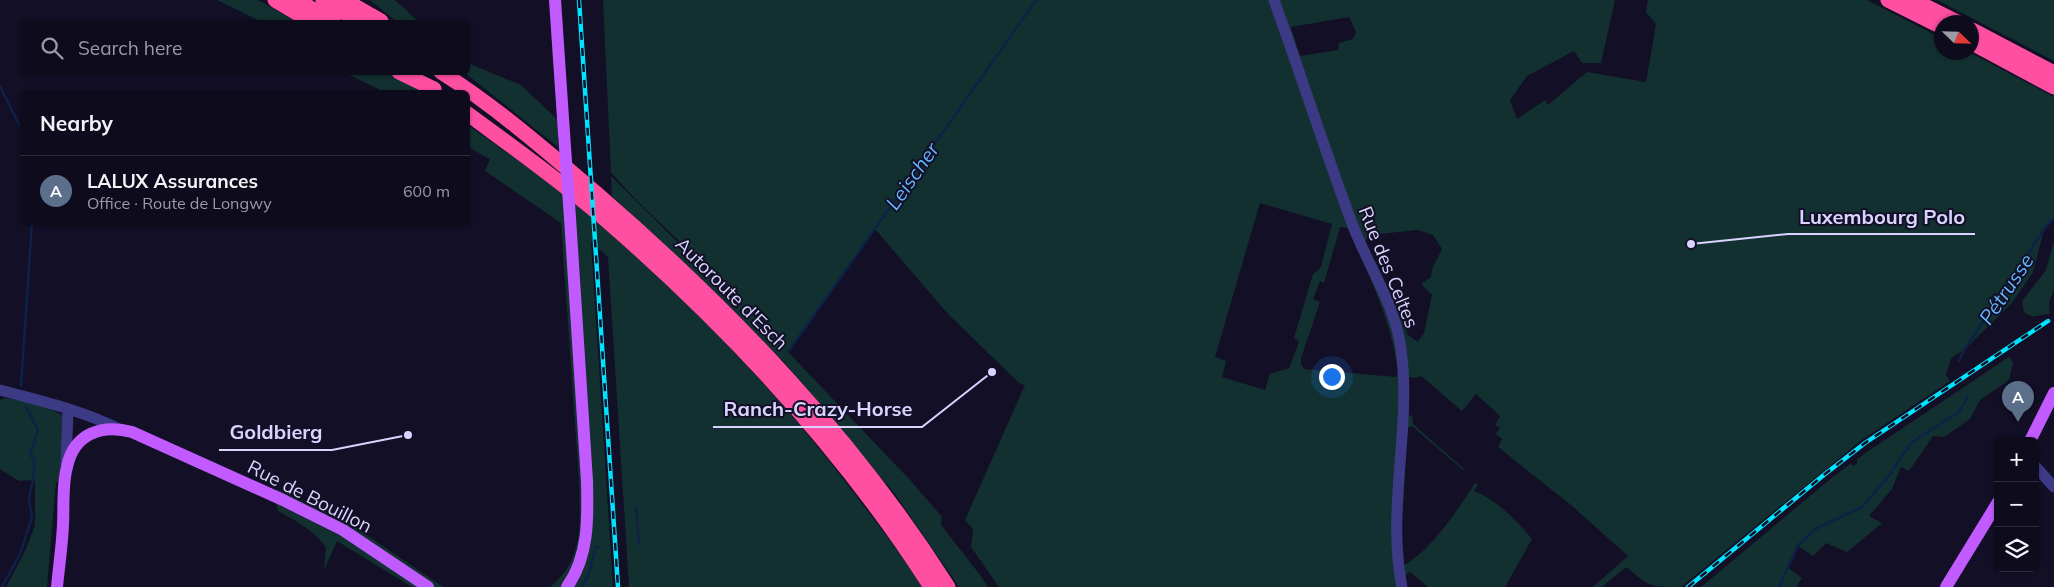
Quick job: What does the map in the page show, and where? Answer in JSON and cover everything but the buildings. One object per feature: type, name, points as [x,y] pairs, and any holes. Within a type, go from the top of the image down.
[{"type":"highway","points":[[270,0],[297,7],[310,20]]},
{"type":"highway","points":[[275,0],[329,20]]},
{"type":"highway","points":[[323,0],[358,20]]},
{"type":"highway","points":[[344,0],[379,20]]},
{"type":"highway","points":[[355,0],[380,20]]},
{"type":"highway","points":[[1888,0],[1934,23]]},
{"type":"highway","points":[[1913,0],[1943,15]]},
{"type":"highway","points":[[1979,34],[2054,73]]},
{"type":"highway","points":[[1979,46],[2054,87]]},
{"type":"highway","points":[[405,75],[435,90]]},
{"type":"highway","points":[[415,75],[436,90]]},
{"type":"highway","name":"Autoroute d'Esch","points":[[450,77],[467,90]]},
{"type":"highway","name":"Autoroute d'Esch","points":[[470,92],[546,150],[639,230],[701,287],[760,347],[846,446],[896,511],[948,587]]},
{"type":"highway","name":"Autoroute d'Esch","points":[[470,115],[540,167],[604,218],[689,295],[755,363],[832,451],[881,515],[931,587]]},
{"type":"main road","points":[[555,0],[588,518],[585,544],[574,576],[567,587]]},
{"type":"main road","points":[[2032,437],[2054,392]]},
{"type":"main road","points":[[57,587],[66,468],[70,456],[85,437],[104,429],[119,428]]},
{"type":"main road","name":"Rue de Bouillon","points":[[119,428],[132,432],[283,500],[343,530],[428,587]]},
{"type":"main road","points":[[1946,587],[1994,509]]},
{"type":"street","name":"Rue des Celtes","points":[[1274,0],[1353,226],[1394,321],[1401,347],[1404,402],[1396,533],[1397,557],[1402,587]]},
{"type":"street","name":"Rue de Bouillon","points":[[0,390],[68,410],[119,428]]},
{"type":"street","points":[[66,468],[68,410]]},
{"type":"street","points":[[2039,471],[2054,488]]},
{"type":"green space","points":[[217,0],[258,0],[293,20],[258,20]]},
{"type":"green space","points":[[370,0],[395,0],[417,20],[395,20]]},
{"type":"green space","points":[[603,0],[1615,0],[1601,63],[1582,63],[1574,51],[1527,76],[1510,100],[1517,119],[1545,100],[1548,105],[1587,72],[1646,82],[1656,24],[1646,12],[1648,0],[1867,0],[1934,34],[1934,60],[1979,60],[1979,57],[2054,97],[2054,218],[2044,230],[2033,272],[2012,303],[1964,350],[1951,358],[1946,375],[1950,381],[1863,439],[1681,587],[1662,587],[1650,584],[1640,579],[1626,567],[1602,587],[1593,587],[1628,556],[1571,505],[1498,447],[1502,439],[1496,434],[1500,428],[1495,425],[1500,416],[1476,394],[1462,411],[1421,376],[1416,378],[1408,377],[1408,417],[1412,415],[1413,424],[1464,469],[1412,426],[1407,428],[1402,534],[1404,565],[1414,559],[1434,540],[1475,483],[1478,484],[1474,491],[1490,499],[1506,511],[1532,539],[1505,587],[1428,587],[1410,572],[1406,575],[1400,575],[1402,587],[999,587],[971,547],[973,529],[965,520],[1025,385],[1019,383],[948,314],[875,229],[788,352],[911,481],[942,517],[941,525],[988,587],[959,587],[895,494],[784,362],[612,196],[611,176],[746,310],[714,274],[627,190],[611,172]],"holes":[[[1349,17],[1356,32],[1353,39],[1339,43],[1338,50],[1300,56],[1291,27]],[[1260,203],[1332,224],[1321,267],[1313,274],[1294,338],[1299,342],[1289,368],[1270,374],[1265,390],[1222,377],[1226,361],[1215,357]],[[1340,227],[1348,228],[1385,317],[1395,354],[1398,373],[1396,377],[1304,369],[1301,364],[1301,358],[1320,302],[1313,299],[1320,281],[1324,283]],[[1417,230],[1433,235],[1442,249],[1432,269],[1431,277],[1421,284],[1432,295],[1424,333],[1418,342],[1407,334],[1403,318],[1365,241],[1370,235]]]},
{"type":"green space","points":[[1937,0],[2054,0],[2054,61],[1979,22],[1979,15],[1966,15]]},
{"type":"green space","points":[[470,64],[521,85],[558,120],[558,147],[468,75],[470,75]]},
{"type":"green space","points":[[349,75],[394,75],[418,90],[381,90]]},
{"type":"green space","points":[[470,126],[548,182],[593,218],[636,256],[719,337],[759,379],[834,467],[896,549],[922,587],[629,587],[608,257],[591,242],[613,587],[550,587],[561,576],[575,552],[580,510],[561,223],[485,171],[490,159],[470,148]]},
{"type":"green space","points":[[2054,241],[2054,289],[2049,303],[2050,314],[2031,316],[2024,312],[2022,301],[2046,270]]},
{"type":"green space","points":[[2009,357],[2013,363],[2009,380],[1980,400],[1970,419],[1944,437],[1933,436],[1909,471],[1901,467],[1892,489],[1869,516],[1882,523],[1847,552],[1826,543],[1813,556],[1798,546],[1787,567],[1802,578],[1796,587],[1701,587],[1850,464],[1854,466],[1857,463],[1857,459]]},
{"type":"green space","points":[[5,398],[34,404],[62,415],[64,424],[61,483],[56,482],[47,587],[6,587],[26,549],[35,525],[35,480],[19,481],[0,469],[0,400]]},
{"type":"green space","points":[[276,489],[352,525],[443,587],[412,587],[337,541],[324,570],[326,547],[298,522],[278,511],[274,496]]},
{"type":"waterway","name":"Leischer","points":[[788,352],[1036,0]]},
{"type":"waterway","points":[[0,86],[20,127]]},
{"type":"waterway","name":"Pétrusse","points":[[1959,361],[1964,350],[2045,228],[2054,218]]},
{"type":"waterway","points":[[21,386],[32,225]]},
{"type":"waterway","name":"Pétrusse","points":[[1779,587],[1798,545],[1817,528],[1862,507],[1888,477],[1912,442],[1959,412],[1968,396]]},
{"type":"waterway","points":[[2,587],[20,554],[32,517],[29,499],[34,475],[34,459],[30,455],[38,430],[26,407]]},
{"type":"waterway","name":"Leischer","points":[[636,507],[639,544]]},
{"type":"waterway","name":"Leischer","points":[[581,587],[588,576],[596,547],[600,547]]},
{"type":"railway","points":[[579,0],[618,587]]},
{"type":"railway","points":[[1688,587],[1865,443],[2048,321]]},
{"type":"place","name":"Luxembourg Polo","points":[[1691,244]]},
{"type":"place","name":"Ranch-Crazy-Horse","points":[[992,372]]},
{"type":"place","name":"LALUX Assurances","points":[[2018,422]]},
{"type":"place","name":"Goldbierg","points":[[408,435]]}]
